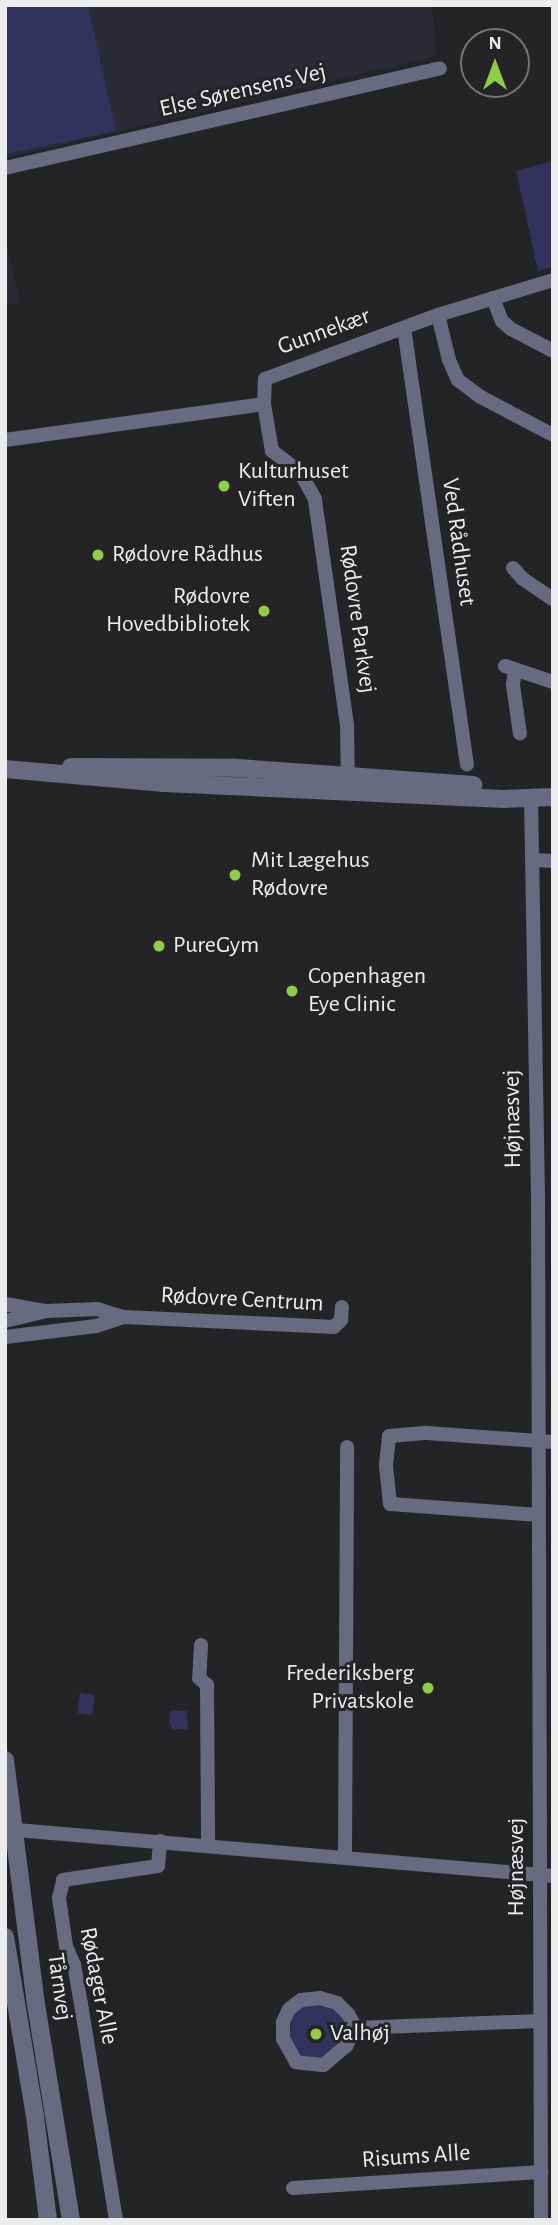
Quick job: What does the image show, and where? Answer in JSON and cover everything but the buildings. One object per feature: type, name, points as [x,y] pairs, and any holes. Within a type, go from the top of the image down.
[{"type":"street","name":"Else Sørensens Vej","points":[[5,168],[440,68]]},
{"type":"street","name":"Gunnekær","points":[[264,404],[265,379],[438,316],[553,280]]},
{"type":"street","points":[[493,298],[502,321],[511,329],[553,351]]},
{"type":"street","points":[[438,316],[457,380],[480,396],[553,435]]},
{"type":"street","name":"Ved Rådhuset","points":[[404,328],[467,764]]},
{"type":"street","points":[[5,440],[264,404]]},
{"type":"street","name":"Rødovre Parkvej","points":[[264,404],[272,451],[300,472],[315,499],[346,725],[348,783]]},
{"type":"street","points":[[513,568],[523,579],[553,599]]},
{"type":"street","points":[[520,734],[510,668],[553,682]]},
{"type":"street","points":[[5,768],[81,778],[192,775],[504,788],[531,796],[553,797]]},
{"type":"street","name":"Højnæsvej","points":[[531,796],[538,1515],[546,1876],[540,2021],[541,2220]]},
{"type":"street","points":[[532,859],[553,860]]},
{"type":"street","name":"Rødovre Centrum","points":[[5,1304],[47,1311]]},
{"type":"street","name":"Rødovre Centrum","points":[[5,1321],[47,1311],[97,1309],[124,1317],[334,1327],[341,1320],[342,1307]]},
{"type":"street","name":"Rødovre Centrum","points":[[5,1337],[96,1326],[124,1317]]},
{"type":"street","points":[[538,1515],[390,1504],[386,1465],[389,1436],[399,1433],[553,1442]]},
{"type":"street","points":[[345,1857],[347,1447]]},
{"type":"street","points":[[201,1644],[199,1678],[206,1685],[208,1846]]},
{"type":"street","name":"Tårnvej","points":[[5,1760],[10,1829],[71,2220]]},
{"type":"street","points":[[10,1829],[546,1876]]},
{"type":"street","name":"Rødager Alle","points":[[116,2220],[74,1965],[66,1946],[59,1898],[63,1880],[158,1866],[160,1841]]},
{"type":"street","name":"Tårnvej","points":[[5,1937],[35,2116],[48,2220]]},
{"type":"street","points":[[320,1998],[337,2003],[348,2014],[356,2028],[346,2046],[323,2065],[296,2063],[283,2039],[286,2016],[301,2000],[320,1998]]},
{"type":"street","points":[[356,2028],[540,2021]]},
{"type":"street","name":"Risums Alle","points":[[293,2188],[541,2172]]},
{"type":"shaded area","points":[[5,5],[432,5],[436,56],[5,158]]},
{"type":"shaded area","points":[[5,5],[88,5],[116,131],[6,154]]},
{"type":"shaded area","points":[[553,161],[553,267],[538,271],[516,171]]},
{"type":"shaded area","points":[[5,239],[20,303],[5,306]]},
{"type":"shaded area","points":[[80,1693],[95,1695],[92,1715],[77,1713]]},
{"type":"shaded area","points":[[171,1710],[187,1711],[188,1729],[173,1729],[169,1723]]},
{"type":"shaded area","points":[[323,2004],[336,2009],[351,2026],[342,2044],[321,2061],[297,2057],[289,2041],[292,2016],[302,2005]]},
{"type":"place","name":"Kulturhuset Viften","points":[[224,486]]},
{"type":"place","name":"Rødovre Rådhus","points":[[98,555]]},
{"type":"place","name":"Rødovre Hovedbibliotek","points":[[264,611]]},
{"type":"place","name":"Mit Lægehus Rødovre","points":[[235,875]]},
{"type":"place","name":"PureGym","points":[[159,946]]},
{"type":"place","name":"Copenhagen Eye Clinic","points":[[292,991]]},
{"type":"place","name":"Frederiksberg Privatskole","points":[[428,1688]]},
{"type":"place","name":"Valhøj","points":[[316,2034]]}]
